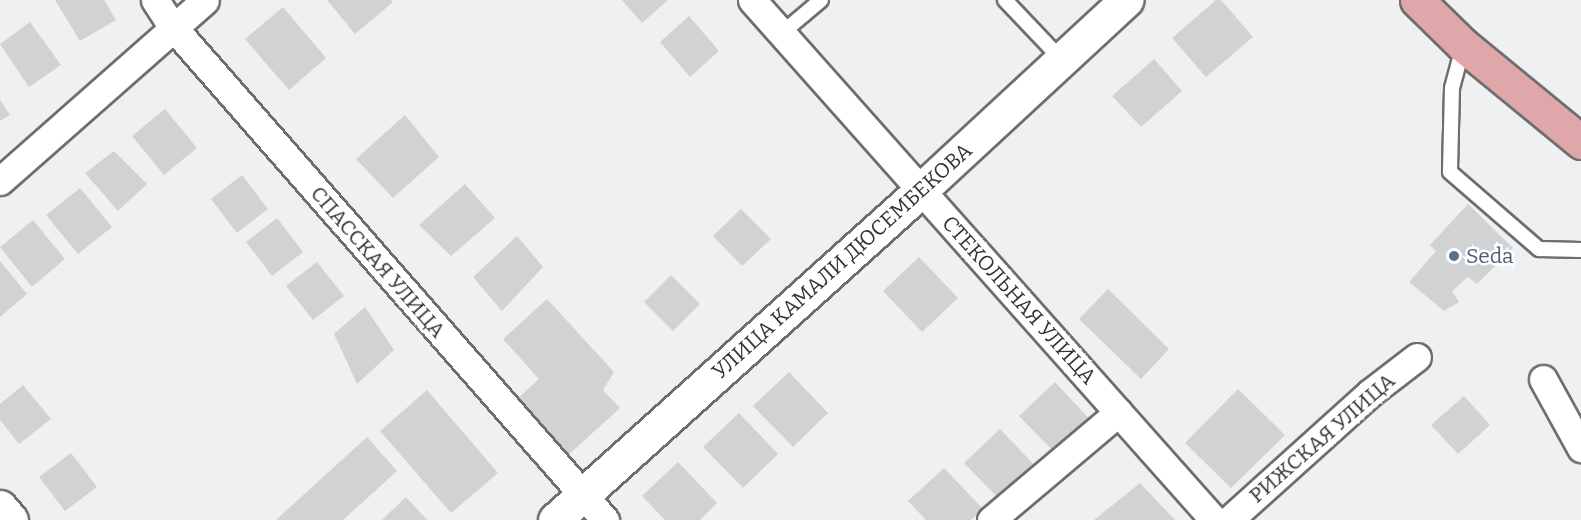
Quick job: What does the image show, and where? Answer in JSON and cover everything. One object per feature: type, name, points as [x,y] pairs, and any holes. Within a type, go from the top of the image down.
[{"type":"main road","name":"УЛИЦА КАМАЛИ ДЮСЕМБЕКОВА","points":[[555,520],[921,190],[1126,0]]},
{"type":"main road","points":[[1417,0],[1463,45],[1581,142]]},
{"type":"main road","points":[[0,507],[11,520]]},
{"type":"street","name":"СПАССКАЯ УЛИЦА","points":[[155,0],[172,26],[605,520]]},
{"type":"street","points":[[0,181],[172,26],[205,0]]},
{"type":"street","name":"СТЕКОЛЬНАЯ УЛИЦА","points":[[752,0],[1214,520]]},
{"type":"street","name":"РИЖСКАЯ УЛИЦА","points":[[1229,520],[1370,393],[1417,357]]},
{"type":"street","points":[[1542,379],[1581,448]]},
{"type":"street","points":[[991,520],[1119,412]]},
{"type":"lane","points":[[782,33],[821,0]]},
{"type":"lane","points":[[1005,0],[1062,60]]},
{"type":"lane","points":[[1463,45],[1452,88],[1450,172],[1539,249],[1581,250]]},
{"type":"building","points":[[55,0],[104,0],[116,20],[80,41]]},
{"type":"building","points":[[327,0],[391,0],[393,2],[355,34]]},
{"type":"building","points":[[622,0],[668,0],[642,23]]},
{"type":"building","points":[[1216,0],[1221,0],[1253,37],[1206,77],[1172,38]]},
{"type":"building","points":[[283,7],[326,58],[289,90],[245,39]]},
{"type":"building","points":[[689,16],[719,51],[690,77],[660,42]]},
{"type":"building","points":[[30,22],[61,65],[29,87],[0,44]]},
{"type":"building","points":[[1154,59],[1182,91],[1141,127],[1112,96]]},
{"type":"building","points":[[0,100],[10,115],[0,121]]},
{"type":"building","points":[[165,109],[197,148],[164,175],[132,136]]},
{"type":"building","points":[[405,115],[439,157],[393,198],[356,159]]},
{"type":"building","points":[[114,151],[147,184],[118,211],[85,173]]},
{"type":"building","points":[[242,175],[268,209],[237,233],[211,199]]},
{"type":"building","points":[[465,184],[495,218],[451,256],[419,225]]},
{"type":"building","points":[[80,188],[112,227],[78,254],[46,215]]},
{"type":"building","points":[[1468,204],[1513,248],[1477,284],[1468,277],[1452,291],[1459,302],[1444,311],[1409,282],[1436,251],[1430,245]]},
{"type":"building","points":[[741,209],[771,239],[742,266],[713,236]]},
{"type":"building","points":[[277,218],[303,252],[272,276],[246,242]]},
{"type":"building","points":[[33,220],[65,259],[32,287],[0,247]]},
{"type":"building","points":[[517,236],[543,267],[502,311],[473,277]]},
{"type":"building","points":[[919,257],[958,298],[922,332],[883,291]]},
{"type":"building","points":[[0,261],[27,294],[0,317]]},
{"type":"building","points":[[317,262],[344,296],[313,320],[286,286]]},
{"type":"building","points":[[671,275],[700,304],[673,331],[644,302]]},
{"type":"building","points":[[1108,289],[1169,349],[1141,379],[1079,319]]},
{"type":"building","points":[[547,299],[614,372],[603,390],[620,408],[566,457],[515,401],[539,379],[503,339]]},
{"type":"building","points":[[365,307],[394,350],[357,384],[334,334]]},
{"type":"building","points":[[789,372],[828,413],[793,447],[753,406]]},
{"type":"building","points":[[1055,382],[1094,424],[1059,457],[1019,416]]},
{"type":"building","points":[[23,385],[51,419],[19,444],[0,420],[0,404]]},
{"type":"building","points":[[1238,389],[1285,435],[1231,488],[1185,443]]},
{"type":"building","points":[[427,390],[498,473],[451,513],[380,431]]},
{"type":"building","points":[[1464,396],[1490,425],[1458,454],[1431,425]]},
{"type":"building","points":[[739,413],[778,454],[743,488],[703,447]]},
{"type":"building","points":[[1000,429],[1039,470],[1004,504],[964,463]]},
{"type":"building","points":[[367,437],[397,471],[343,520],[276,520]]},
{"type":"building","points":[[71,453],[97,487],[65,511],[39,477]]},
{"type":"building","points":[[678,462],[717,503],[700,520],[665,520],[642,496]]},
{"type":"building","points":[[944,468],[983,509],[971,520],[926,520],[908,501]]},
{"type":"building","points":[[1140,483],[1175,520],[1094,520]]},
{"type":"building","points":[[406,497],[427,520],[382,520]]},
{"type":"place","name":"Seda","points":[[1454,256]]}]
